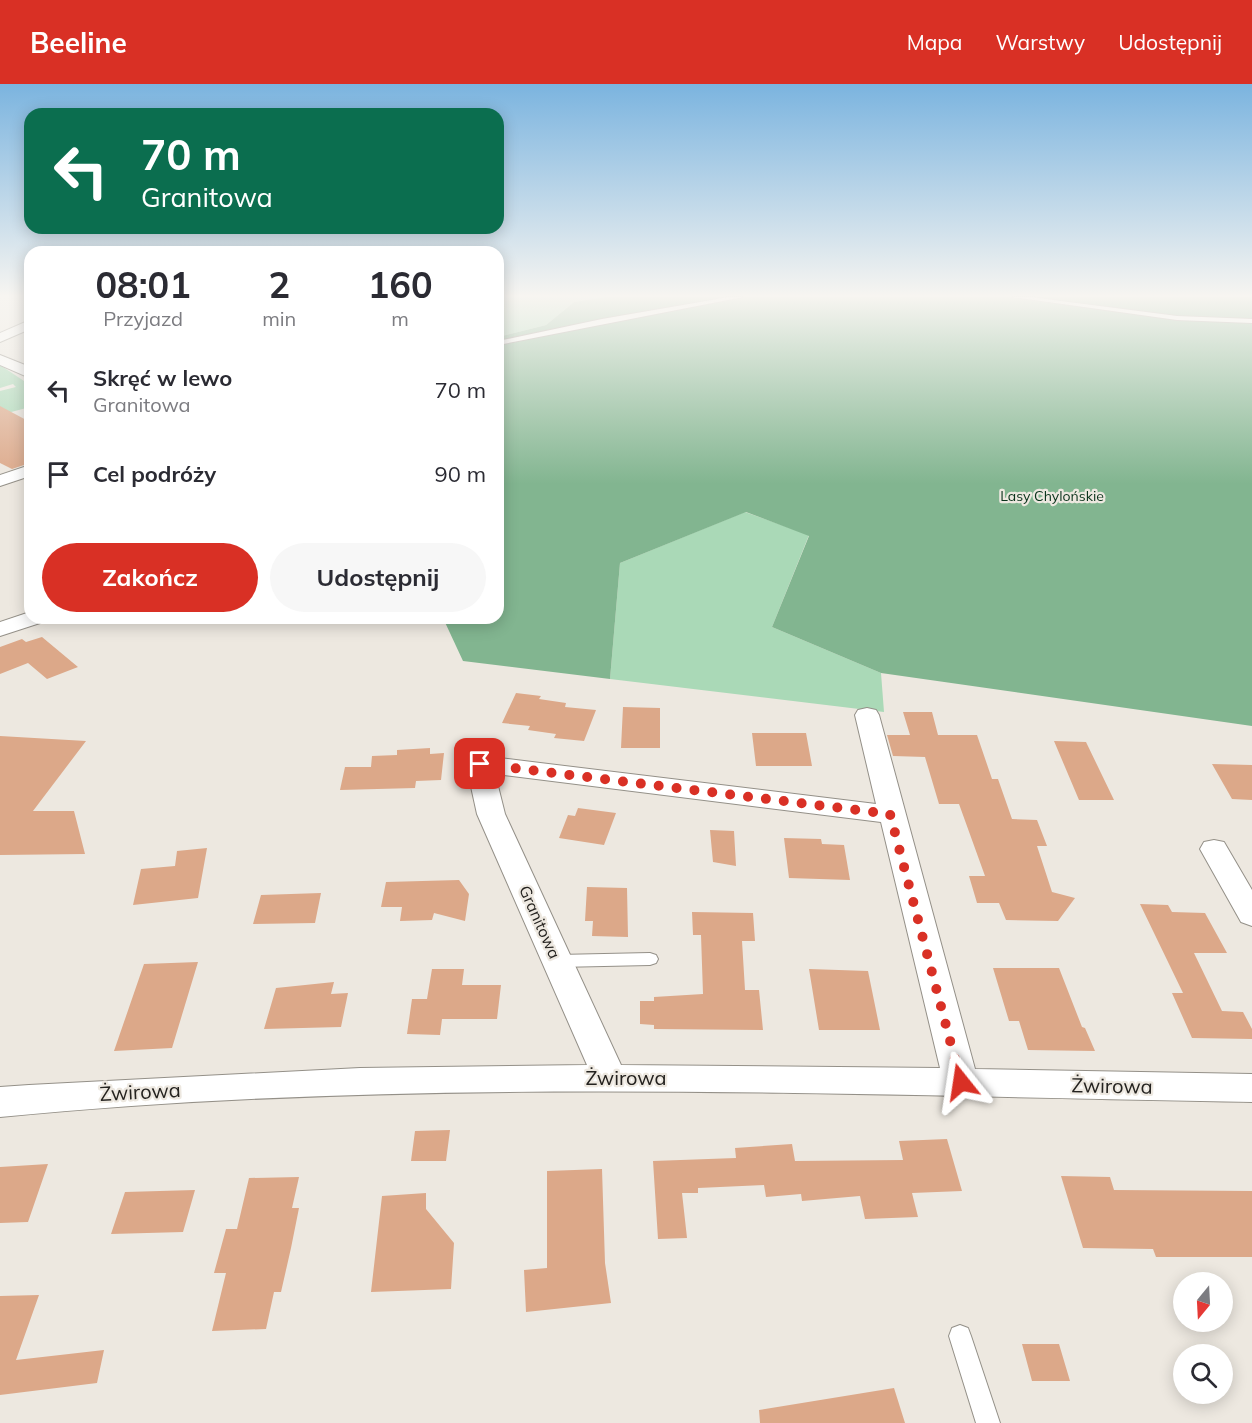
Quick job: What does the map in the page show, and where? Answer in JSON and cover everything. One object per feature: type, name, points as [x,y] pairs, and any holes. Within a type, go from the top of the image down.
[{"type":"street","points":[[1,359],[24,370]]},
{"type":"street","points":[[0,481],[24,472]]},
{"type":"street","points":[[0,629],[24,621]]},
{"type":"street","points":[[867,715],[890,814],[961,1082]]},
{"type":"street","name":"Granitowa","points":[[610,1077],[491,814],[478,757],[890,814]]},
{"type":"street","points":[[1214,849],[1252,915]]},
{"type":"street","name":"Żwirowa","points":[[0,1102],[61,1096],[360,1081],[610,1077],[1252,1088]]},
{"type":"lane","points":[[558,961],[650,959]]},
{"type":"lane","points":[[960,1336],[988,1423]]},
{"type":"green space","name":"Lasy Chylońskie","points":[[504,359],[1252,359],[1252,726],[881,673],[772,627],[809,536],[746,512],[620,563],[610,679],[463,661],[446,624],[504,624]]},
{"type":"green space","points":[[0,365],[24,381],[24,409],[0,415],[0,391],[16,387],[13,384],[0,388]]},
{"type":"green space","points":[[745,512],[809,535],[772,627],[881,673],[884,712],[610,679],[620,563]]},
{"type":"building","points":[[0,406],[24,419],[24,465],[12,469],[0,463]]},
{"type":"building","points":[[42,637],[78,667],[47,679],[28,663],[0,674],[0,647],[22,639],[26,642]]},
{"type":"building","points":[[516,693],[541,696],[539,699],[566,703],[565,707],[596,710],[584,741],[554,738],[556,734],[528,730],[530,726],[502,723]]},
{"type":"building","points":[[623,707],[660,708],[660,748],[621,748]]},
{"type":"building","points":[[903,712],[932,712],[938,735],[977,735],[992,779],[998,779],[1012,819],[1037,820],[1047,846],[1037,846],[1052,892],[1075,898],[1058,921],[1006,920],[999,903],[977,903],[969,876],[985,876],[959,804],[939,804],[925,757],[893,756],[887,735],[910,735]]},
{"type":"building","points":[[752,733],[806,733],[812,766],[756,766]]},
{"type":"building","points":[[0,736],[86,741],[33,811],[74,811],[85,854],[0,855]]},
{"type":"building","points":[[1054,741],[1086,742],[1114,800],[1079,800]]},
{"type":"building","points":[[430,748],[430,754],[444,753],[441,780],[416,781],[415,788],[340,790],[345,767],[371,767],[372,756],[397,755],[397,750]]},
{"type":"building","points":[[1212,764],[1252,765],[1252,800],[1232,799]]},
{"type":"building","points":[[578,808],[616,813],[604,845],[559,838],[568,815],[575,816]]},
{"type":"building","points":[[710,830],[734,831],[736,866],[713,862]]},
{"type":"building","points":[[784,838],[821,839],[822,844],[844,845],[850,880],[789,878]]},
{"type":"building","points":[[207,848],[198,898],[133,905],[141,869],[175,866],[177,851]]},
{"type":"building","points":[[459,880],[469,894],[465,921],[434,913],[432,920],[400,921],[402,907],[381,907],[386,882]]},
{"type":"building","points":[[587,887],[627,888],[628,937],[592,936],[593,921],[585,921]]},
{"type":"building","points":[[321,893],[315,923],[253,924],[261,895]]},
{"type":"building","points":[[1140,904],[1168,905],[1172,912],[1205,913],[1227,953],[1194,953],[1222,1011],[1243,1012],[1252,1029],[1252,1039],[1192,1038],[1172,993],[1183,993]]},
{"type":"building","points":[[692,912],[753,913],[755,941],[742,941],[745,990],[759,990],[763,1030],[654,1029],[654,1025],[640,1024],[640,1001],[654,1001],[654,997],[703,994],[701,935],[693,935]]},
{"type":"building","points":[[198,962],[172,1048],[114,1051],[144,964]]},
{"type":"building","points":[[993,968],[1059,968],[1082,1027],[1085,1028],[1095,1051],[1028,1050],[1019,1021],[1009,1021]]},
{"type":"building","points":[[432,969],[464,969],[462,985],[501,985],[497,1019],[442,1019],[440,1035],[407,1034],[412,999],[427,999]]},
{"type":"building","points":[[809,969],[868,971],[880,1030],[819,1030]]},
{"type":"building","points":[[334,982],[331,994],[348,993],[341,1027],[264,1029],[276,988]]},
{"type":"building","points":[[450,1130],[446,1161],[411,1161],[415,1131]]},
{"type":"building","points":[[947,1139],[962,1191],[912,1193],[918,1217],[865,1219],[860,1196],[802,1201],[801,1194],[766,1197],[764,1185],[698,1188],[698,1193],[682,1193],[687,1238],[658,1239],[653,1161],[736,1158],[735,1148],[792,1144],[795,1161],[903,1160],[899,1141]]},
{"type":"building","points":[[48,1164],[28,1222],[0,1223],[0,1167]]},
{"type":"building","points":[[602,1169],[605,1263],[611,1303],[526,1312],[524,1270],[547,1268],[547,1171]]},
{"type":"building","points":[[1061,1176],[1110,1177],[1114,1190],[1252,1191],[1252,1257],[1156,1257],[1153,1249],[1083,1248]]},
{"type":"building","points":[[299,1177],[292,1208],[299,1208],[291,1248],[281,1292],[274,1292],[266,1329],[212,1331],[226,1273],[214,1273],[226,1229],[237,1229],[249,1178]]},
{"type":"building","points":[[195,1190],[183,1232],[111,1234],[125,1192]]},
{"type":"building","points":[[426,1193],[426,1209],[454,1243],[451,1289],[371,1292],[382,1196]]},
{"type":"building","points":[[39,1295],[16,1360],[104,1350],[97,1383],[0,1395],[0,1296]]},
{"type":"building","points":[[1022,1344],[1059,1344],[1070,1381],[1032,1381]]},
{"type":"building","points":[[894,1388],[905,1423],[760,1423],[759,1410]]},
{"type":"route","points":[[480,764],[890,814],[961,1082]]}]
